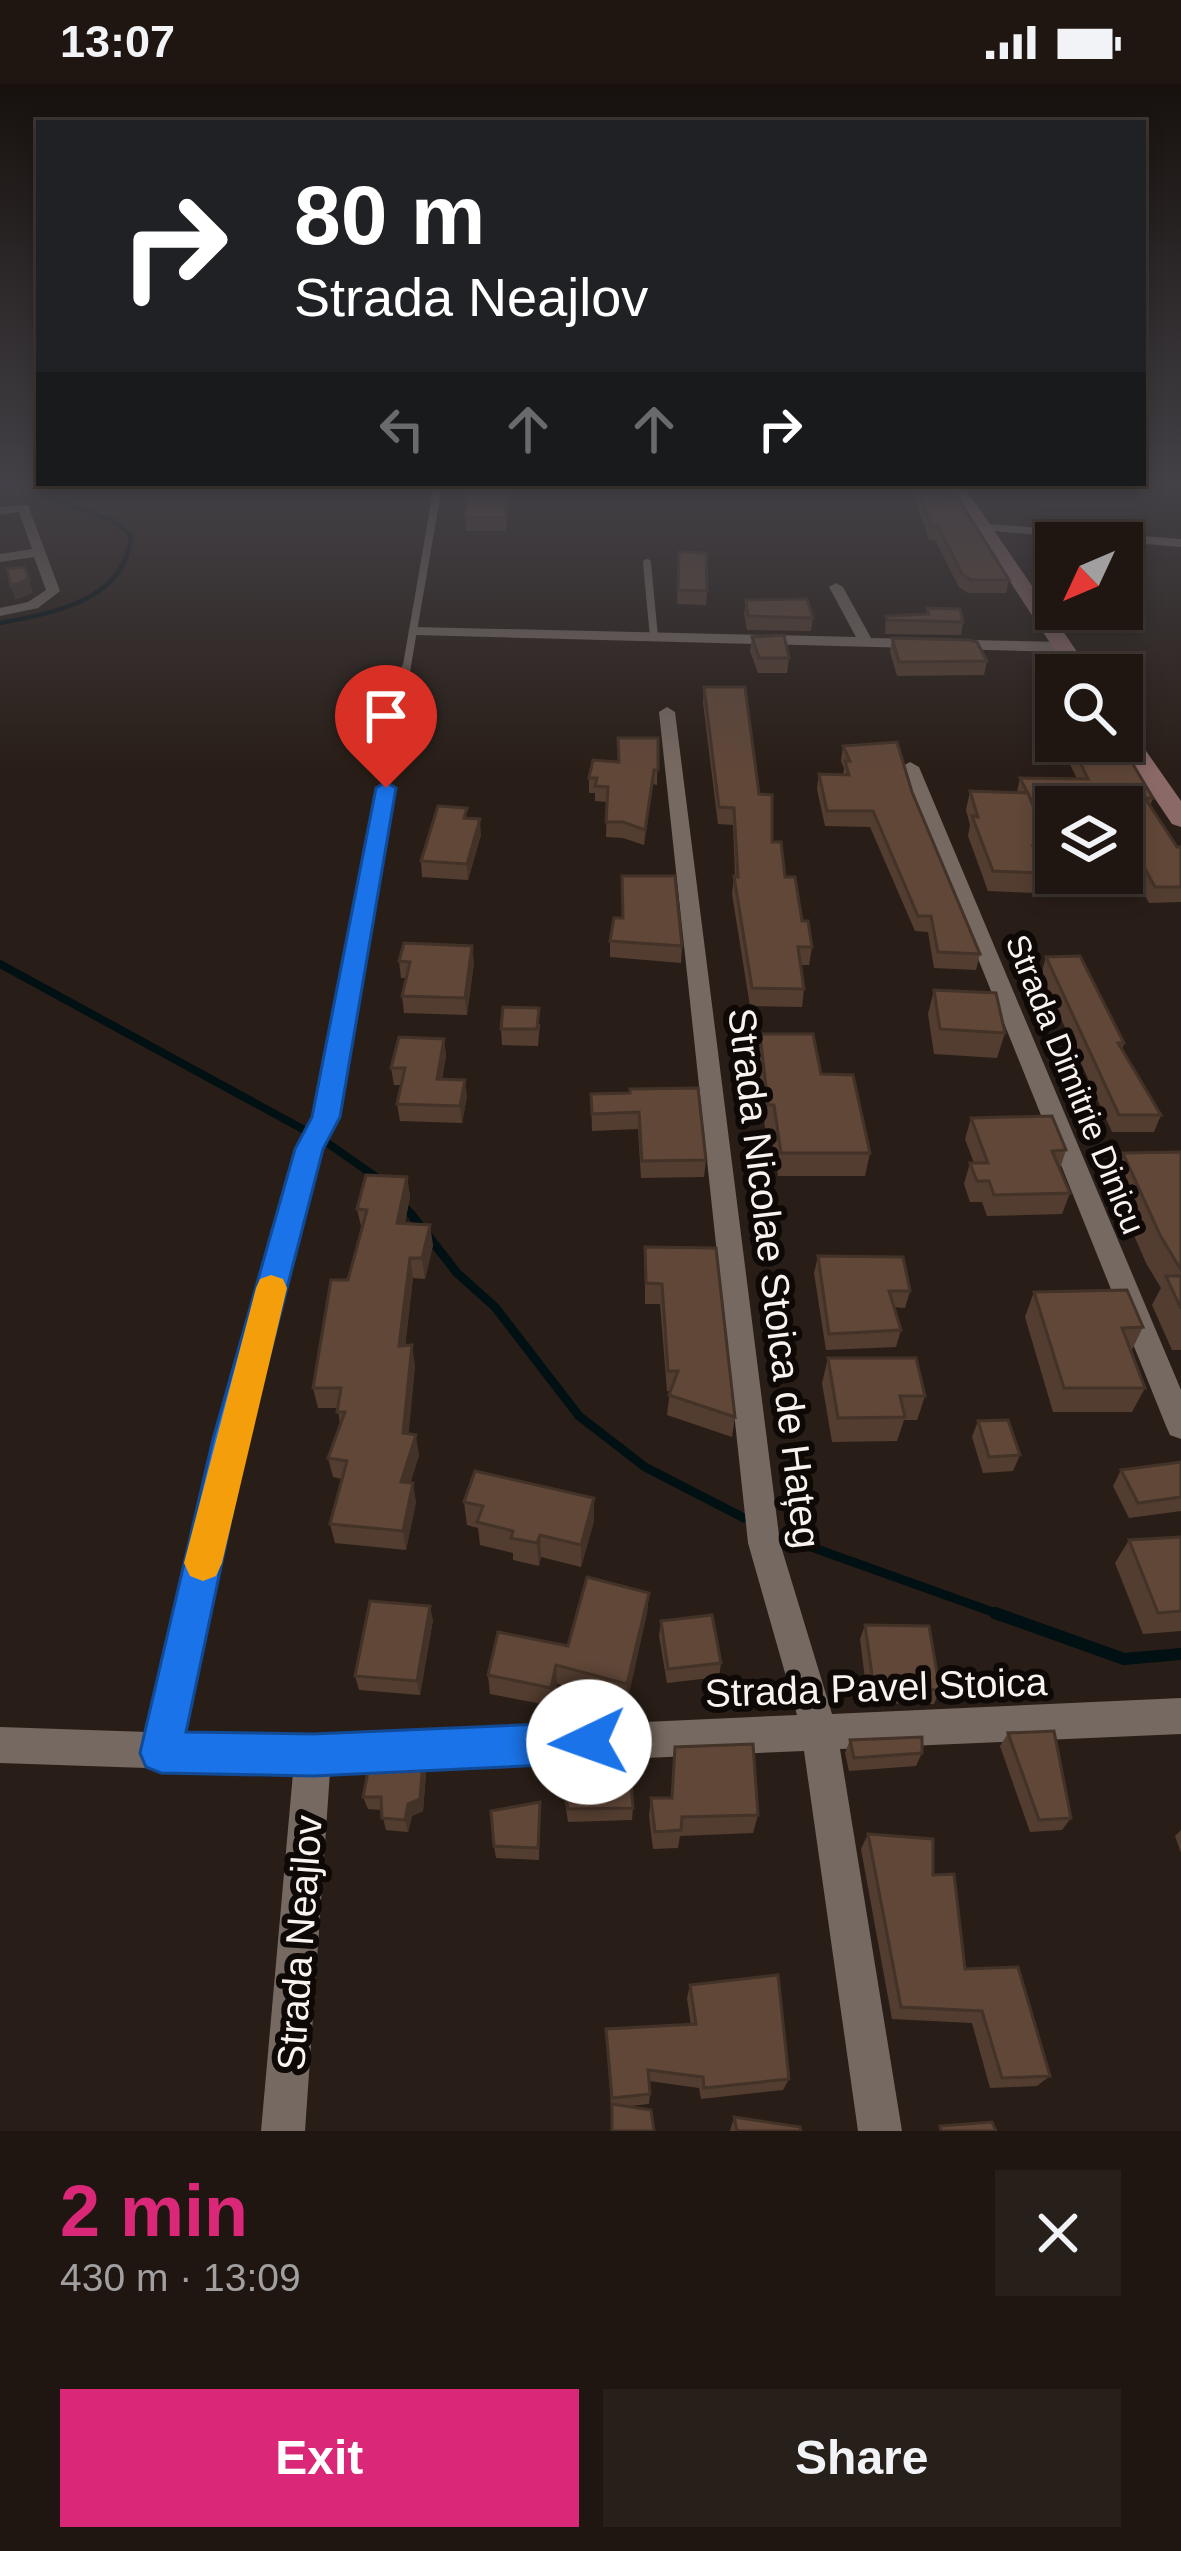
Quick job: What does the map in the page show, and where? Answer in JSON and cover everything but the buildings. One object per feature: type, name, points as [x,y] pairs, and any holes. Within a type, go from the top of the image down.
[{"type":"street","points":[[0,612],[33,605],[53,591],[50,581]]},
{"type":"street","points":[[1018,581],[1068,654]]},
{"type":"street","points":[[836,587],[868,645]]},
{"type":"street","points":[[415,632],[1063,647]]},
{"type":"street","name":"Strada Nicolae Stoica de Hațeg","points":[[667,712],[764,1543],[819,1731],[880,2131]]},
{"type":"street","points":[[1142,762],[1181,819]]},
{"type":"street","name":"Strada Dimitrie Dinicu","points":[[910,767],[1181,1426]]},
{"type":"street","points":[[161,1753],[230,1439],[309,1149],[326,1117],[356,952]]},
{"type":"street","name":"Strada Pavel Stoica","points":[[0,1744],[313,1755],[1181,1716]]},
{"type":"street","name":"Strada Neajlov","points":[[283,2131],[313,1755]]},
{"type":"lane","points":[[356,952],[423,581]]},
{"type":"lane","points":[[649,581],[654,637]]},
{"type":"waterway","points":[[0,623],[64,608],[110,581]]},
{"type":"waterway","points":[[0,964],[308,1132]]},
{"type":"waterway","points":[[326,1142],[379,1179]]},
{"type":"waterway","points":[[402,1203],[413,1217]]},
{"type":"waterway","points":[[411,1214],[457,1273],[495,1307],[579,1416],[645,1467],[744,1518]]},
{"type":"waterway","points":[[786,1538],[1004,1616]]},
{"type":"waterway","points":[[995,1613],[1124,1659],[1181,1654]]},
{"type":"slow traffic","points":[[203,1563],[271,1288]]},
{"type":"route","points":[[386,788],[326,1117],[309,1149],[230,1439],[161,1753],[313,1755],[589,1742]]}]
